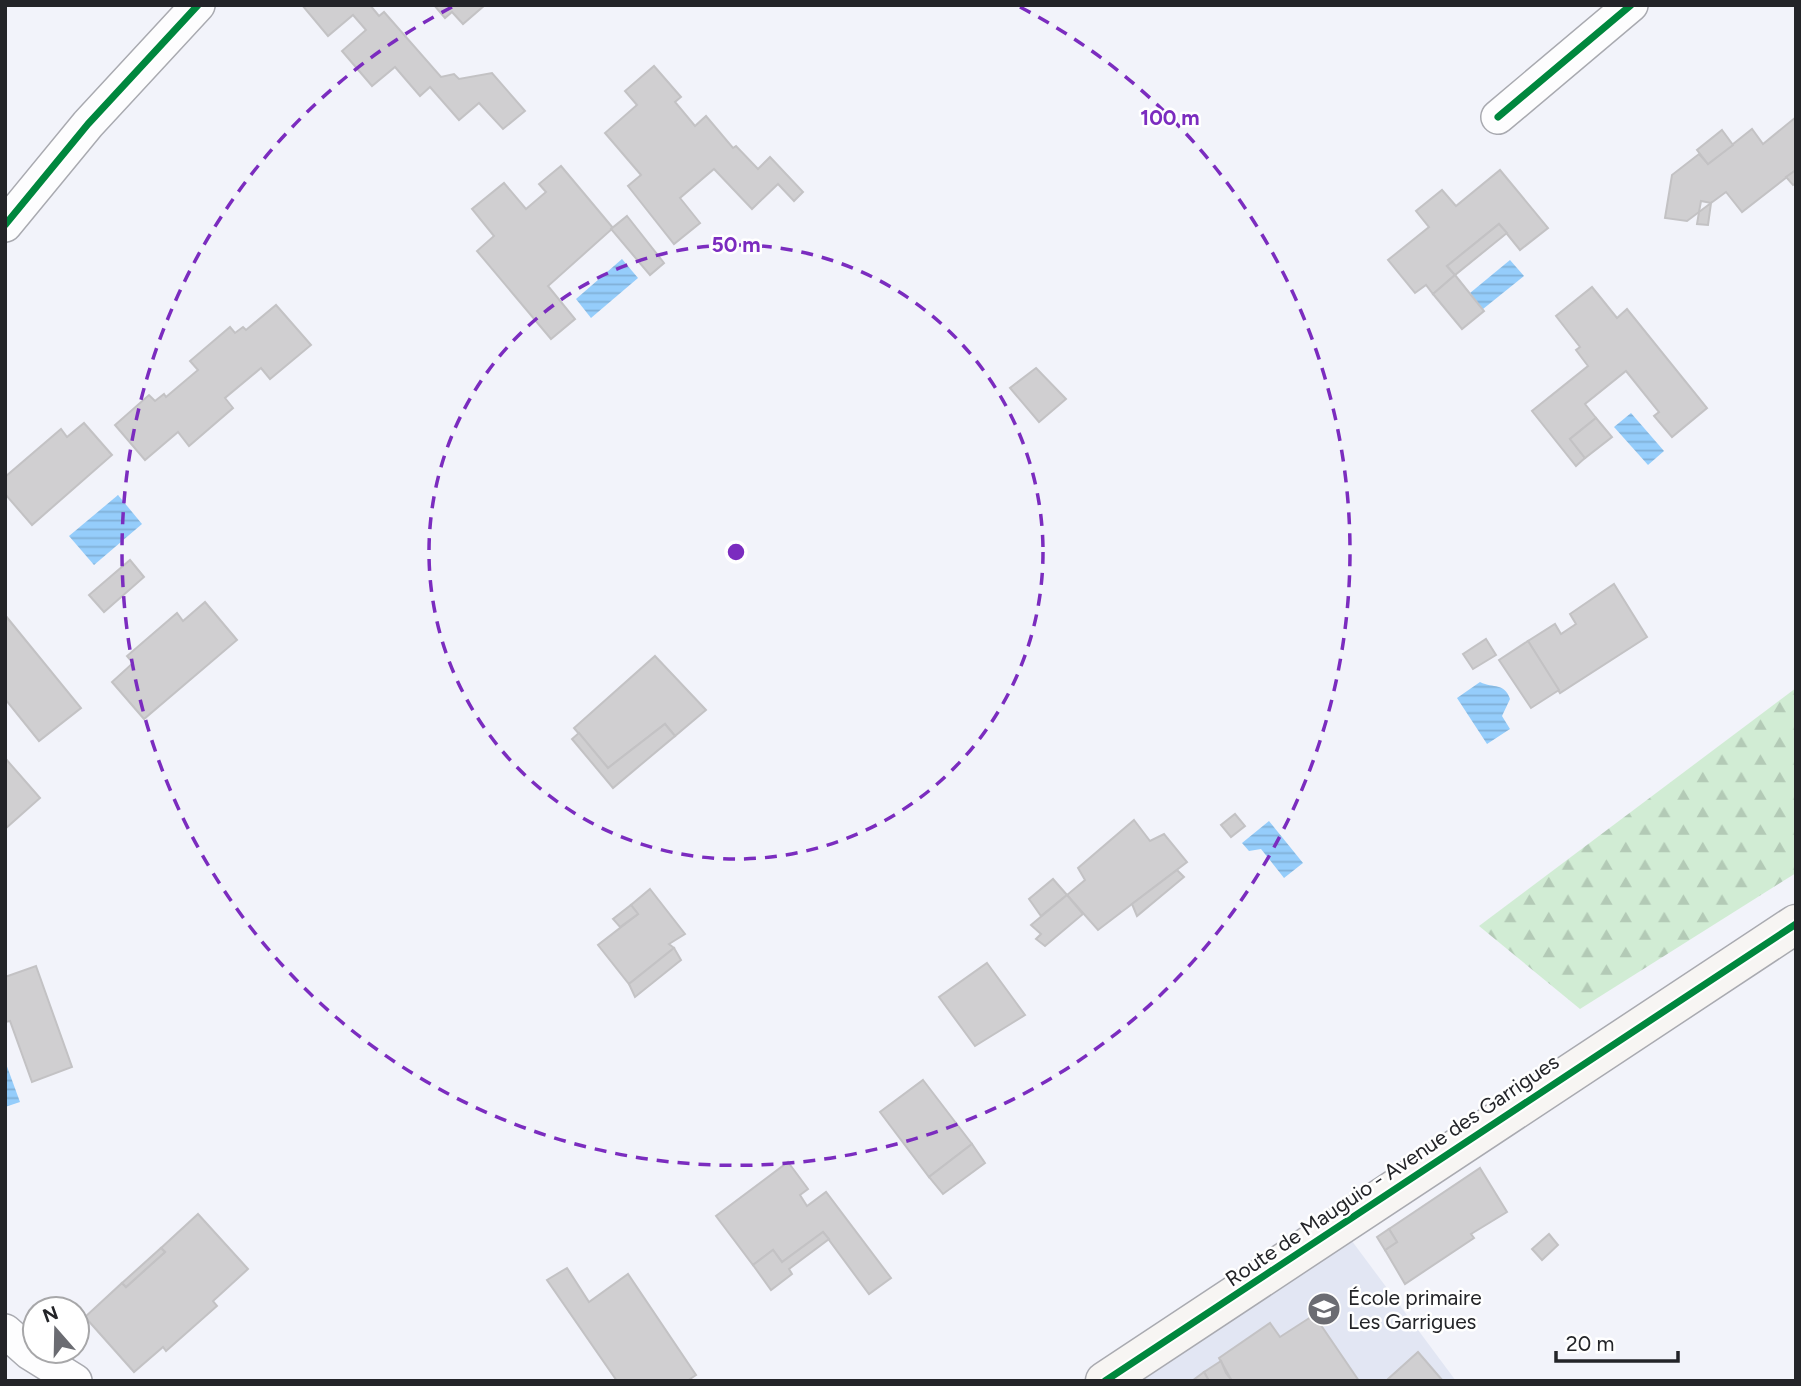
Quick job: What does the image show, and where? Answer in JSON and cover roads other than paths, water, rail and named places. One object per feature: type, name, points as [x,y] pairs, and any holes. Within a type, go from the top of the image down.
[{"type":"street","points":[[5,225],[88,124],[198,5]]},
{"type":"street","points":[[1498,117],[1631,5]]},
{"type":"street","name":"Route de Mauguio - Avenue des Garrigues","points":[[1105,1381],[1796,924]]},
{"type":"street","points":[[5,1331],[30,1353],[75,1381]]},
{"type":"water","points":[[622,259],[638,278],[591,318],[576,299]]},
{"type":"water","points":[[1510,260],[1524,276],[1483,309],[1470,293]]},
{"type":"water","points":[[1631,413],[1664,451],[1648,465],[1614,427]]},
{"type":"water","points":[[118,495],[142,524],[94,565],[69,536]]},
{"type":"water","points":[[1480,682],[1502,688],[1510,699],[1502,716],[1510,729],[1487,744],[1457,698]]},
{"type":"water","points":[[1269,821],[1303,863],[1284,878],[1261,849],[1249,851],[1242,843]]},
{"type":"water","points":[[5,1061],[20,1102],[5,1107]]},
{"type":"place","name":"École primaire Les Garrigues","points":[[1324,1309]]}]
